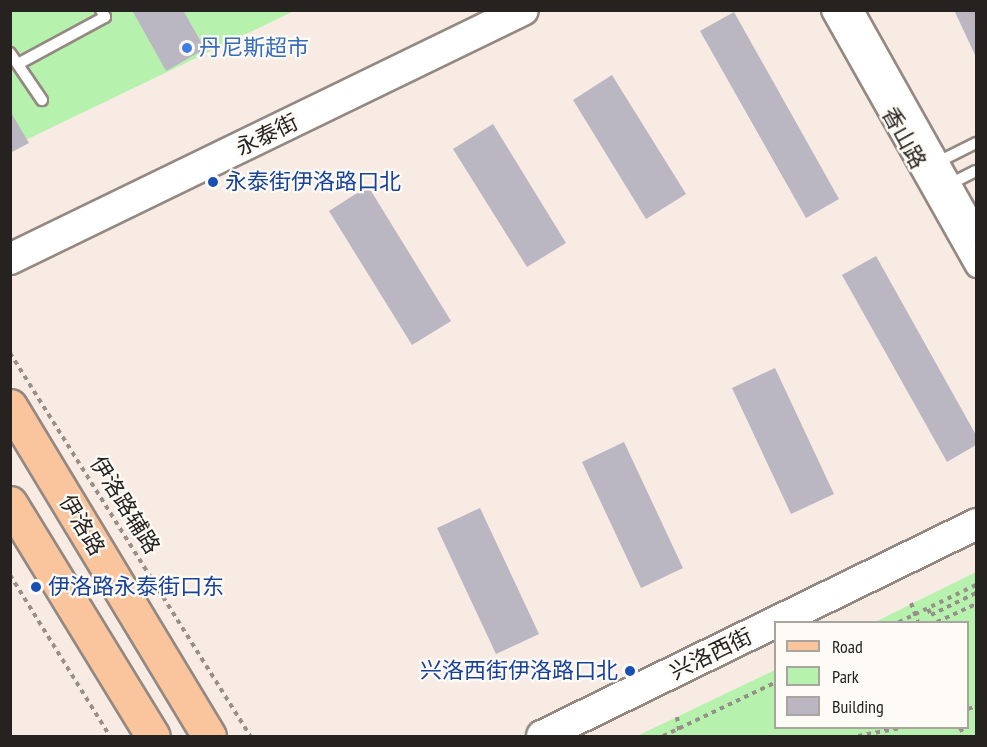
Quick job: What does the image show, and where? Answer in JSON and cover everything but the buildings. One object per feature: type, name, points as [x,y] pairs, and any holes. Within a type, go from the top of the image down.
[{"type":"main road","name":"永泰街","points":[[10,241],[486,10]]},
{"type":"main road","name":"永泰街","points":[[10,259],[523,10]]},
{"type":"main road","name":"伊洛路","points":[[10,406],[209,736]]},
{"type":"main road","points":[[10,503],[153,736]]},
{"type":"main road","name":"兴洛西街","points":[[778,621],[976,524]]},
{"type":"main road","points":[[812,621],[976,541]]},
{"type":"main road","name":"兴洛西街","points":[[543,736],[774,623]]},
{"type":"main road","name":"兴洛西街","points":[[578,736],[774,640]]},
{"type":"street","name":"香山路","points":[[832,10],[930,166]]},
{"type":"street","name":"香山路","points":[[852,10],[942,188],[976,266]]},
{"type":"street","name":"香山路","points":[[942,188],[976,231]]},
{"type":"lane","points":[[18,64],[105,16],[101,10]]},
{"type":"lane","points":[[10,53],[42,100]]},
{"type":"lane","points":[[930,166],[976,143]]},
{"type":"lane","points":[[942,188],[976,171]]},
{"type":"path","name":"伊洛路辅路","points":[[10,352],[250,736]]},
{"type":"path","points":[[10,575],[110,736]]},
{"type":"path","points":[[901,621],[976,585]]},
{"type":"path","points":[[928,609],[931,615],[976,593]]},
{"type":"path","points":[[911,603],[918,621]]},
{"type":"path","points":[[939,621],[976,604]]},
{"type":"path","points":[[663,736],[774,683]]},
{"type":"path","points":[[677,717],[680,736]]},
{"type":"path","points":[[858,736],[895,729]]},
{"type":"green space","points":[[11,11],[294,11],[11,147]]},
{"type":"green space","points":[[976,572],[976,736],[637,736],[774,670],[774,729],[969,729],[969,621],[877,621]]},
{"type":"place","name":"丹尼斯超市","points":[[187,48]]},
{"type":"place","name":"永泰街伊洛路口北","points":[[213,182]]},
{"type":"place","name":"伊洛路永泰街口东","points":[[36,587]]},
{"type":"place","name":"兴洛西街伊洛路口北","points":[[630,671]]}]
